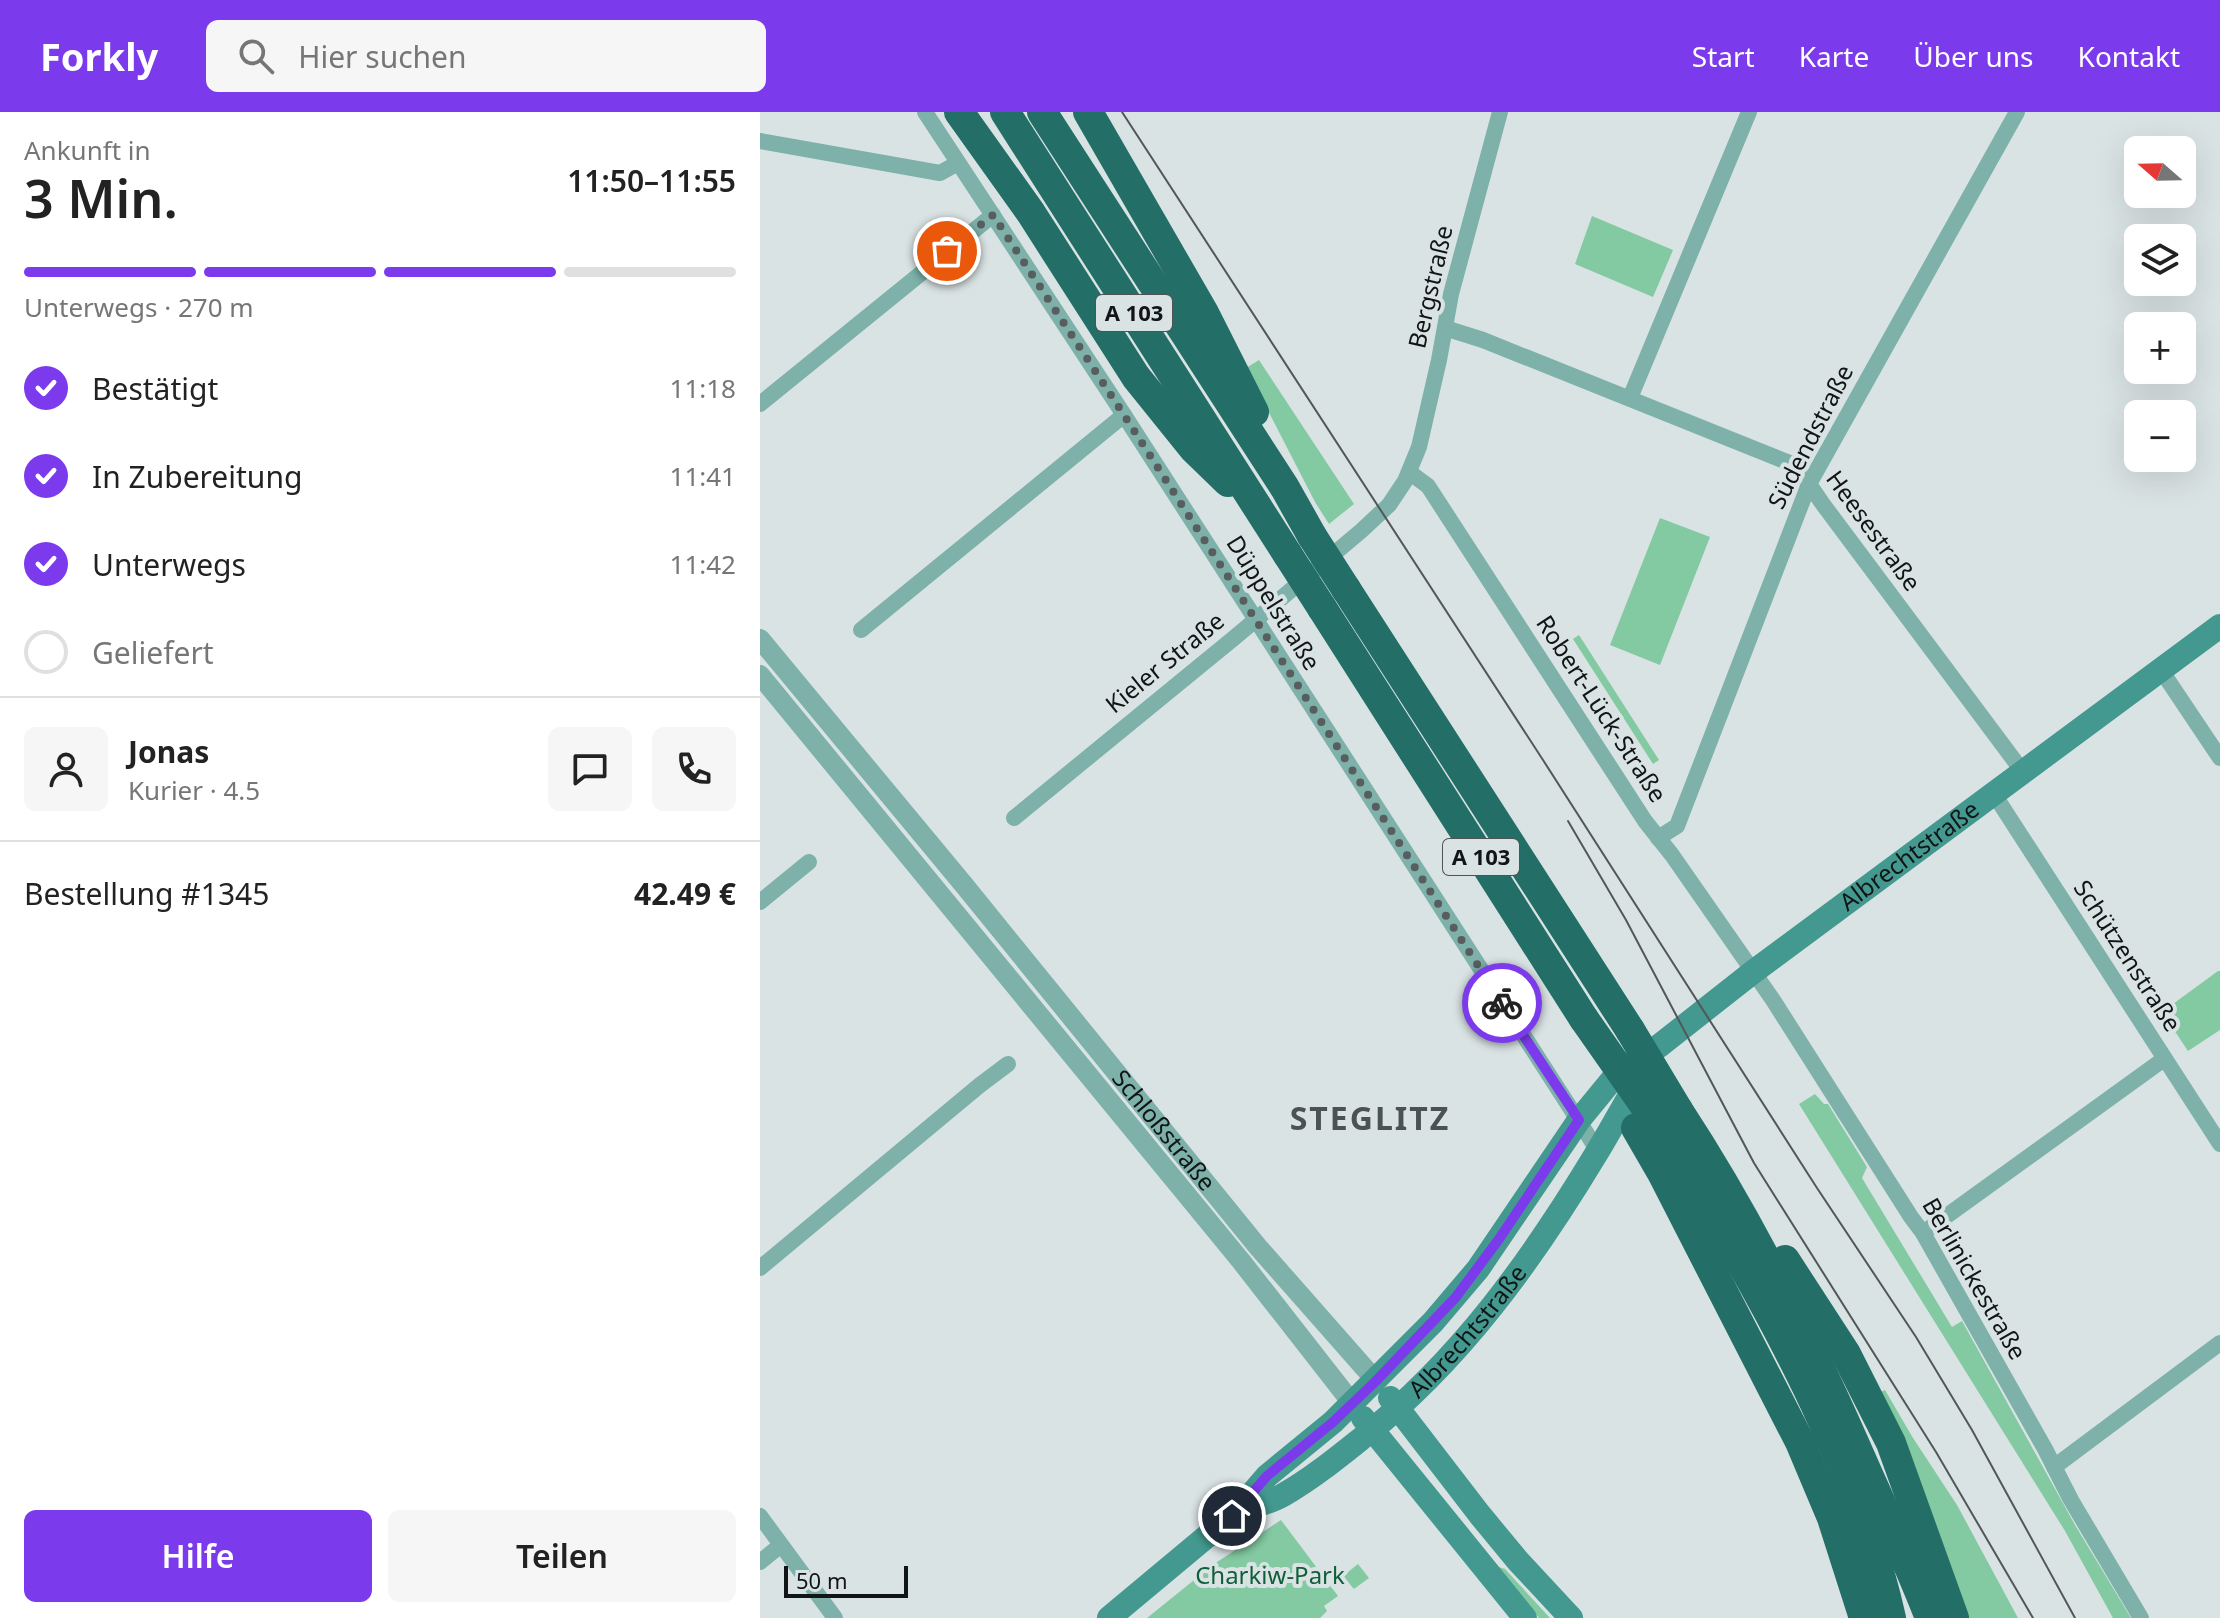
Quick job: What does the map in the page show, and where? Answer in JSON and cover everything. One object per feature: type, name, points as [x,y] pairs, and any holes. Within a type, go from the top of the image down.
[{"type":"highway","points":[[959,112],[1031,213],[1136,377],[1194,449],[1261,514]]},
{"type":"highway","name":"A 103","points":[[1005,112],[1584,1019],[1600,1061],[1662,1173],[1820,1422]]},
{"type":"highway","name":"A 103","points":[[1042,112],[1285,488],[1312,536],[1702,1146]]},
{"type":"highway","points":[[1088,112],[1241,382],[1285,488]]},
{"type":"highway","points":[[1702,1146],[1810,1344],[1832,1518],[1864,1618]]},
{"type":"highway","points":[[1702,1146],[1756,1215],[1846,1354],[1891,1443],[1954,1618]]},
{"type":"highway","points":[[1820,1422],[1857,1503],[1884,1583],[1891,1618]]},
{"type":"highway","points":[[1820,1422],[1911,1570],[1930,1618]]},
{"type":"main road","name":"Albrechtstraße","points":[[1236,1512],[1267,1476],[1376,1381],[1456,1297],[1579,1120],[1620,1070],[1659,1046],[1753,972],[2220,626]]},
{"type":"main road","name":"Albrechtstraße","points":[[1236,1512],[1281,1496],[1343,1453],[1399,1408],[1452,1356],[1500,1297],[1598,1151],[1659,1046]]},
{"type":"main road","name":"Schloßstraße","points":[[1376,1381],[1480,1515],[1571,1618]]},
{"type":"main road","name":"Schloßstraße","points":[[1352,1403],[1525,1618]]},
{"type":"main road","points":[[1109,1618],[1236,1512]]},
{"type":"street","name":"Düppelstraße","points":[[925,112],[1598,1151]]},
{"type":"street","name":"Bergstraße","points":[[1409,472],[1419,447],[1451,294],[1500,112]]},
{"type":"street","points":[[1630,398],[1749,112]]},
{"type":"street","name":"Südendstraße","points":[[1658,838],[1677,826],[1809,484],[2017,112]]},
{"type":"street","points":[[760,141],[940,173],[958,163]]},
{"type":"street","points":[[760,404],[993,215]]},
{"type":"street","name":"Heesestraße","points":[[1445,328],[1630,398],[1799,469],[2023,772]]},
{"type":"street","points":[[861,630],[1124,415]]},
{"type":"street","name":"Kieler Straße","points":[[1014,818],[1361,531],[1389,505],[1409,472]]},
{"type":"street","name":"Robert-Lück-Straße","points":[[1409,472],[1428,486],[1628,795],[1753,972]]},
{"type":"street","name":"Schloßstraße","points":[[760,639],[1258,1247],[1376,1381]]},
{"type":"street","points":[[2161,670],[2220,758]]},
{"type":"street","name":"Schloßstraße","points":[[760,675],[1232,1250],[1352,1403]]},
{"type":"street","name":"Schützenstraße","points":[[1994,794],[2220,1144]]},
{"type":"street","points":[[760,902],[809,862]]},
{"type":"street","name":"Berlinickestraße","points":[[1753,972],[1923,1233],[2071,1500],[2141,1618]]},
{"type":"street","points":[[1923,1233],[2164,1059]]},
{"type":"street","points":[[760,1268],[1008,1064]]},
{"type":"street","points":[[1579,1120],[1610,1128]]},
{"type":"street","points":[[2054,1467],[2220,1343]]},
{"type":"street","points":[[760,1516],[835,1618]]},
{"type":"street","points":[[760,1562],[781,1545]]},
{"type":"green space","points":[[1592,216],[1673,250],[1653,297],[1575,264]]},
{"type":"green space","points":[[1259,360],[1354,504],[1329,524],[1246,368]]},
{"type":"green space","points":[[1660,518],[1710,537],[1660,665],[1610,645]]},
{"type":"green space","points":[[1579,635],[1659,760],[1653,764],[1573,639]]},
{"type":"green space","points":[[2218,971],[2220,1030],[2188,1051],[2162,1012]]},
{"type":"green space","points":[[1815,1094],[1824,1104],[1828,1104],[1867,1167],[1862,1178],[1952,1327],[1962,1321],[2075,1525],[2131,1618],[2113,1618],[2065,1531],[1799,1104]]},
{"type":"green space","points":[[1885,1390],[1957,1505],[2018,1618],[1966,1618],[1874,1395]]},
{"type":"green space","name":"Charkiw-Park","points":[[1281,1520],[1338,1596],[1324,1606],[1327,1611],[1320,1618],[1147,1618],[1214,1564]]},
{"type":"green space","points":[[1358,1564],[1369,1578],[1354,1589],[1343,1576]]},
{"type":"green space","points":[[1496,1566],[1505,1569],[1550,1618],[1539,1618]]},
{"type":"tram line","points":[[1122,112],[1916,1337],[1972,1430],[2075,1618]]},
{"type":"tram line","points":[[1568,821],[1626,920],[1754,1163],[1936,1452],[2033,1618]]},
{"type":"way so far","points":[[947,251],[993,215],[1502,1003]]},
{"type":"district","name":"STEGLITZ","points":[[1370,1119]]},
{"type":"route","points":[[1232,1516],[1267,1476],[1333,1422],[1376,1381],[1456,1297],[1579,1120],[1502,1003]]}]
